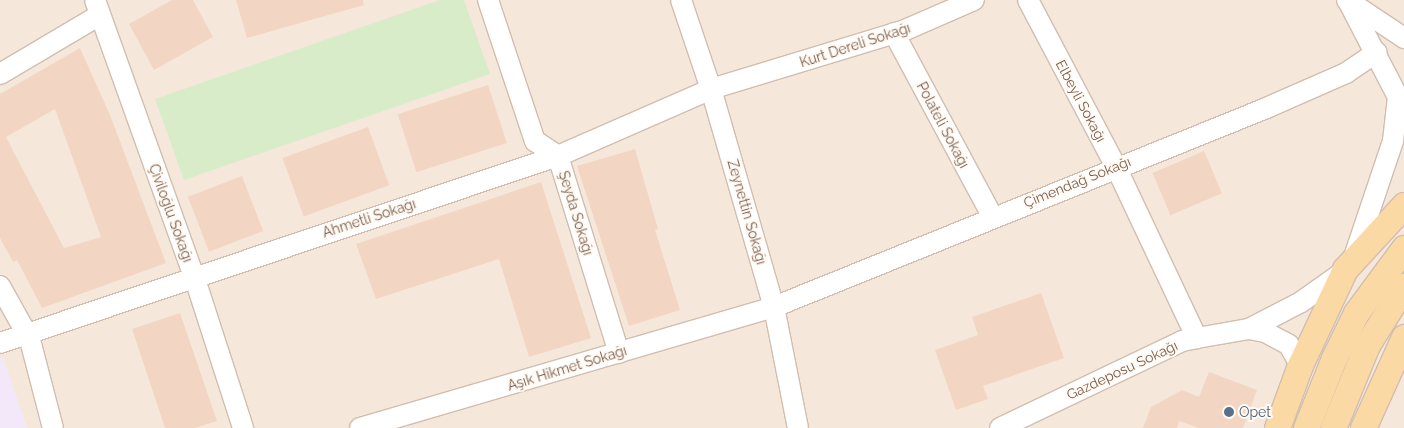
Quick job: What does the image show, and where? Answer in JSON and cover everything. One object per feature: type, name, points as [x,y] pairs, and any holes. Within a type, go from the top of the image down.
[{"type":"main road","points":[[1276,428],[1300,366],[1350,263],[1404,205]]},
{"type":"main road","points":[[1306,428],[1334,358],[1356,313],[1404,248]]},
{"type":"main road","points":[[1333,428],[1356,366],[1377,326],[1404,286]]},
{"type":"main road","points":[[1362,428],[1404,337]]},
{"type":"street","name":"Şeyda Sokağı","points":[[488,0],[535,141],[558,156],[619,353]]},
{"type":"street","name":"Zeynettin Sokağı","points":[[681,0],[711,89],[774,306],[798,428]]},
{"type":"street","name":"Kurt Dereli Sokağı","points":[[733,84],[894,33],[974,0]]},
{"type":"street","name":"Elbeyli Sokağı","points":[[1028,0],[1116,167],[1197,338]]},
{"type":"street","points":[[1347,0],[1404,38]]},
{"type":"street","points":[[1249,329],[1308,298],[1350,263],[1393,141],[1401,100],[1377,52],[1347,0]]},
{"type":"street","points":[[0,74],[97,8]]},
{"type":"street","name":"Çiviloğlu Sokağı","points":[[97,8],[194,276],[243,428]]},
{"type":"street","name":"Polateli Sokağı","points":[[894,33],[992,216]]},
{"type":"street","name":"Çimendağ Sokağı","points":[[774,306],[1346,74],[1377,52]]},
{"type":"street","name":"Ahmetli Sokağı","points":[[0,342],[558,156],[711,89],[733,84]]},
{"type":"street","points":[[0,286],[27,334],[53,428]]},
{"type":"street","name":"Aşık Hikmet Sokağı","points":[[360,428],[774,306]]},
{"type":"street","points":[[1249,329],[1265,332],[1289,345],[1300,366]]},
{"type":"street","name":"Gazdeposu Sokağı","points":[[1000,428],[1182,341],[1249,329]]},
{"type":"shaded area","points":[[0,0],[1404,0],[1404,428],[0,428]]},
{"type":"shaded area","points":[[3,357],[27,428],[0,428],[0,358]]},
{"type":"green space","points":[[440,0],[464,0],[490,74],[184,180],[155,99]]},
{"type":"building","points":[[172,0],[193,0],[213,37],[154,70],[129,24]]},
{"type":"building","points":[[236,0],[363,0],[364,5],[247,38]]},
{"type":"building","points":[[80,48],[110,115],[166,263],[42,308],[17,260],[13,262],[0,238],[0,94]],"holes":[[[55,109],[101,237],[64,248],[6,137]]]},
{"type":"building","points":[[488,85],[507,143],[416,172],[398,114]]},
{"type":"building","points":[[368,127],[389,185],[304,216],[282,158]]},
{"type":"building","points":[[635,149],[658,229],[655,230],[680,310],[629,326],[577,166]]},
{"type":"building","points":[[1204,151],[1222,193],[1170,215],[1152,173]]},
{"type":"building","points":[[242,176],[263,231],[209,252],[188,197]]},
{"type":"building","points":[[541,182],[591,338],[529,357],[499,259],[376,299],[356,244]]},
{"type":"building","points":[[1041,293],[1064,358],[983,386],[988,399],[956,410],[935,350],[978,335],[972,317]]},
{"type":"building","points":[[180,313],[217,421],[195,428],[165,428],[132,329]]},
{"type":"building","points":[[1209,372],[1257,390],[1243,428],[1199,428],[1179,421],[1177,428],[1143,428],[1151,407],[1182,390],[1199,397]]},
{"type":"place","name":"Opet","points":[[1229,412]]}]
